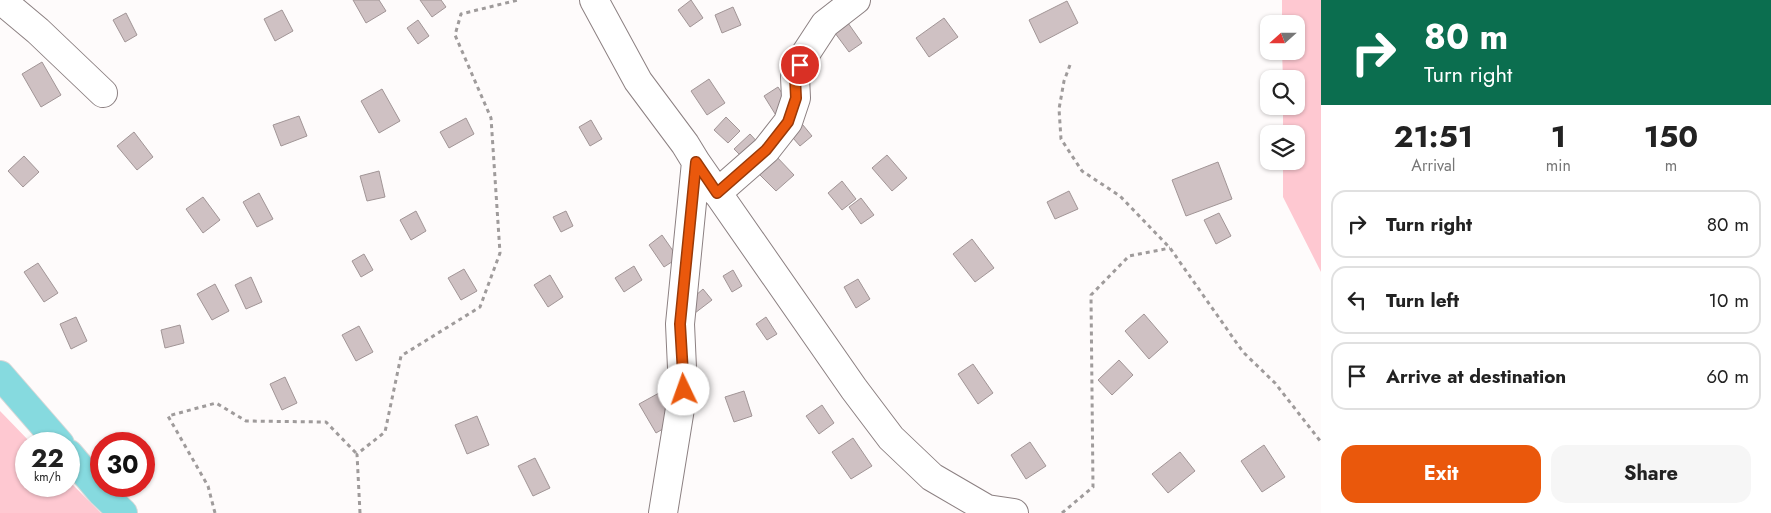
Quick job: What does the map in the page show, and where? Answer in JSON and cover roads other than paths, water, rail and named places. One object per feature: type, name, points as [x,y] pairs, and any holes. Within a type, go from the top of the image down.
[{"type":"main road","points":[[0,375],[50,432]]},
{"type":"main road","points":[[80,467],[101,492],[124,513]]},
{"type":"street","points":[[1,0],[38,31],[103,93]]},
{"type":"street","points":[[594,0],[638,81],[685,144],[717,193],[890,438],[932,477],[987,509],[1014,513]]},
{"type":"street","points":[[717,193],[766,150],[788,122],[796,98],[795,77],[806,52],[825,24],[856,0]]},
{"type":"street","points":[[663,513],[684,390],[680,324],[696,162]]}]
